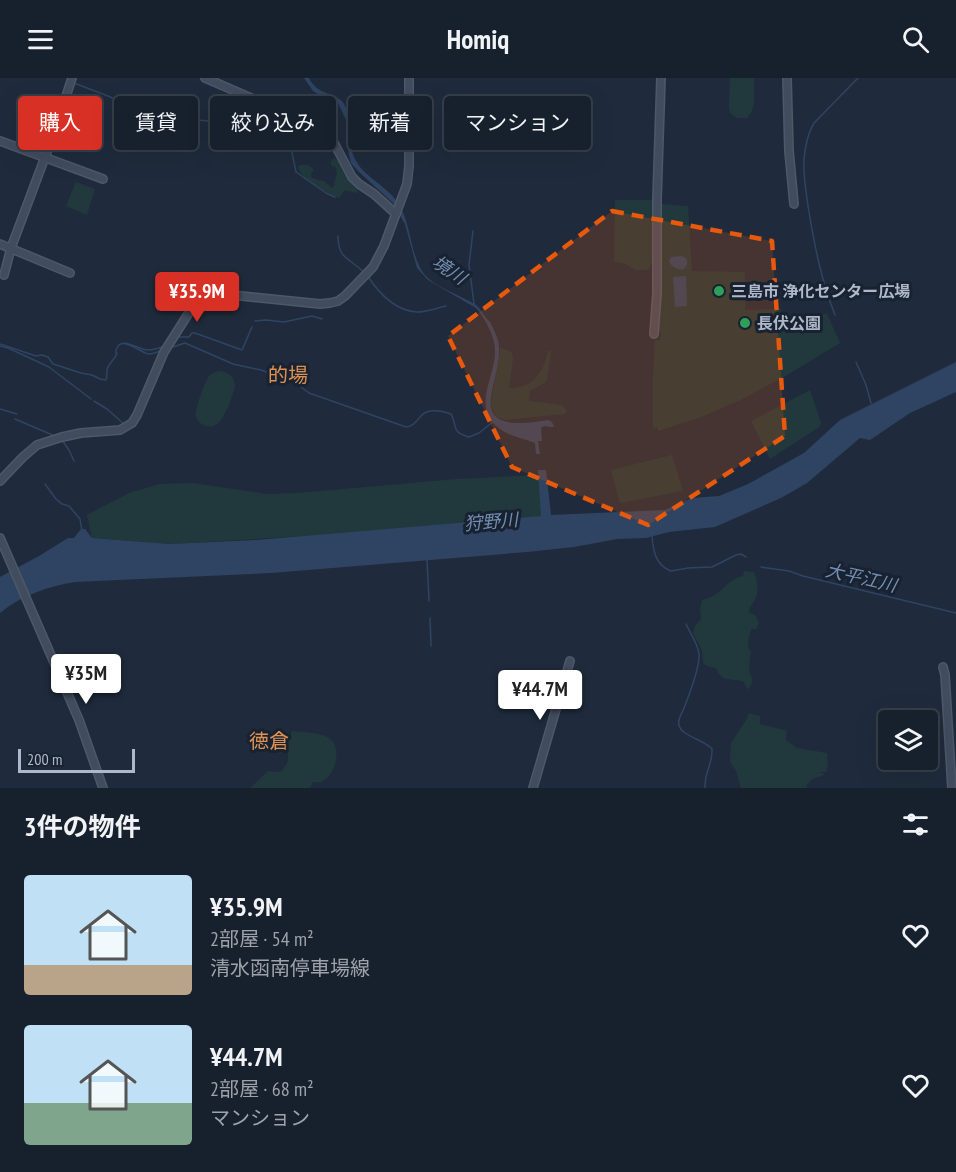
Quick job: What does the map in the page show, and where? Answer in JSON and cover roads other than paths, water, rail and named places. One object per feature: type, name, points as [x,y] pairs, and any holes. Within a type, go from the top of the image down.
[{"type":"street","points":[[4,275],[11,248],[72,78]]},
{"type":"street","points":[[205,78],[266,104],[327,137],[334,143],[352,177],[397,213]]},
{"type":"street","points":[[0,482],[37,445],[62,437],[120,430],[132,423],[167,345],[190,311],[210,294],[320,304],[338,301],[345,296],[373,267],[384,246],[405,191],[408,176],[409,78]]},
{"type":"street","points":[[654,334],[657,293],[661,78]]},
{"type":"street","points":[[788,78],[789,151],[794,204]]},
{"type":"street","points":[[0,141],[103,179]]},
{"type":"street","points":[[0,244],[70,273]]},
{"type":"street","points":[[0,538],[89,745],[103,788]]},
{"type":"street","points":[[533,788],[570,661]]},
{"type":"street","points":[[943,667],[952,788]]},
{"type":"water","points":[[304,78],[309,78],[317,88],[334,96],[322,96],[313,91]]},
{"type":"water","points":[[336,97],[341,100],[348,111],[348,149],[347,122]]},
{"type":"water","points":[[348,150],[352,150],[364,172],[391,194],[401,207],[416,258],[425,275],[436,284],[476,305],[490,322],[499,348],[491,409],[495,416],[510,422],[548,420],[552,422],[554,427],[541,427],[542,441],[538,441],[540,454],[536,454],[535,443],[500,429],[491,420],[487,411],[485,402],[495,345],[483,317],[476,308],[428,280],[417,268],[405,224],[393,203],[358,171],[351,163]]},
{"type":"water","points":[[682,256],[687,261],[684,269],[673,267],[669,261],[671,257]]},
{"type":"water","points":[[686,276],[687,306],[675,307],[673,277]]},
{"type":"water","name":"狩野川","points":[[956,362],[956,392],[910,413],[870,440],[860,438],[807,483],[781,498],[715,527],[669,532],[646,538],[617,539],[527,552],[271,573],[75,582],[35,593],[0,613],[0,577],[68,538],[74,538],[81,529],[85,529],[92,538],[170,544],[256,540],[541,516],[538,470],[546,470],[551,515],[665,510],[692,498],[719,496],[748,484],[804,453],[840,420]]},
{"type":"waterway","points":[[835,315],[815,248],[804,159],[807,141],[814,123],[858,78]]},
{"type":"waterway","points":[[74,83],[172,121],[197,120],[233,123],[260,118],[267,122],[291,148],[296,172],[335,197]]},
{"type":"waterway","name":"境川","points":[[473,231],[469,265],[474,304]]},
{"type":"waterway","points":[[338,236],[342,254],[364,272]]},
{"type":"waterway","points":[[367,275],[388,300],[401,308],[417,312],[446,306]]},
{"type":"waterway","points":[[255,321],[284,322],[312,316],[322,319]]},
{"type":"waterway","points":[[173,344],[178,337],[189,337],[195,333],[242,350],[252,327]]},
{"type":"waterway","points":[[125,343],[146,350],[162,347]]},
{"type":"waterway","points":[[170,348],[185,343],[233,364],[261,370],[297,384],[309,393],[406,427],[425,413],[440,411],[451,414],[457,431],[469,437],[479,433],[494,421]]},
{"type":"waterway","points":[[0,344],[36,356],[48,357],[53,364],[106,380],[108,368],[119,345],[127,344],[148,354],[162,350]]},
{"type":"waterway","points":[[0,346],[49,367],[91,399]]},
{"type":"waterway","points":[[856,362],[871,403]]},
{"type":"waterway","points":[[94,401],[124,424]]},
{"type":"waterway","points":[[0,409],[17,414]]},
{"type":"waterway","points":[[15,419],[55,436]]},
{"type":"waterway","points":[[62,440],[74,461]]},
{"type":"waterway","points":[[45,484],[56,499],[69,506],[80,519],[82,531]]},
{"type":"waterway","name":"大平江川","points":[[652,535],[658,561],[671,571],[712,567],[741,554],[746,557]]},
{"type":"waterway","points":[[427,560],[429,601]]},
{"type":"waterway","name":"大平江川","points":[[761,567],[789,571],[956,613]]},
{"type":"waterway","points":[[430,618],[431,646]]},
{"type":"waterway","points":[[686,624],[697,646],[699,659],[679,723],[684,732],[712,749],[705,788]]},
{"type":"place","name":"三島市 浄化センター広場","points":[[719,291]]},
{"type":"place","name":"長伏公園","points":[[745,323]]},
{"type":"district","name":"的場","points":[[288,375]]},
{"type":"district","name":"徳倉","points":[[269,741]]}]
